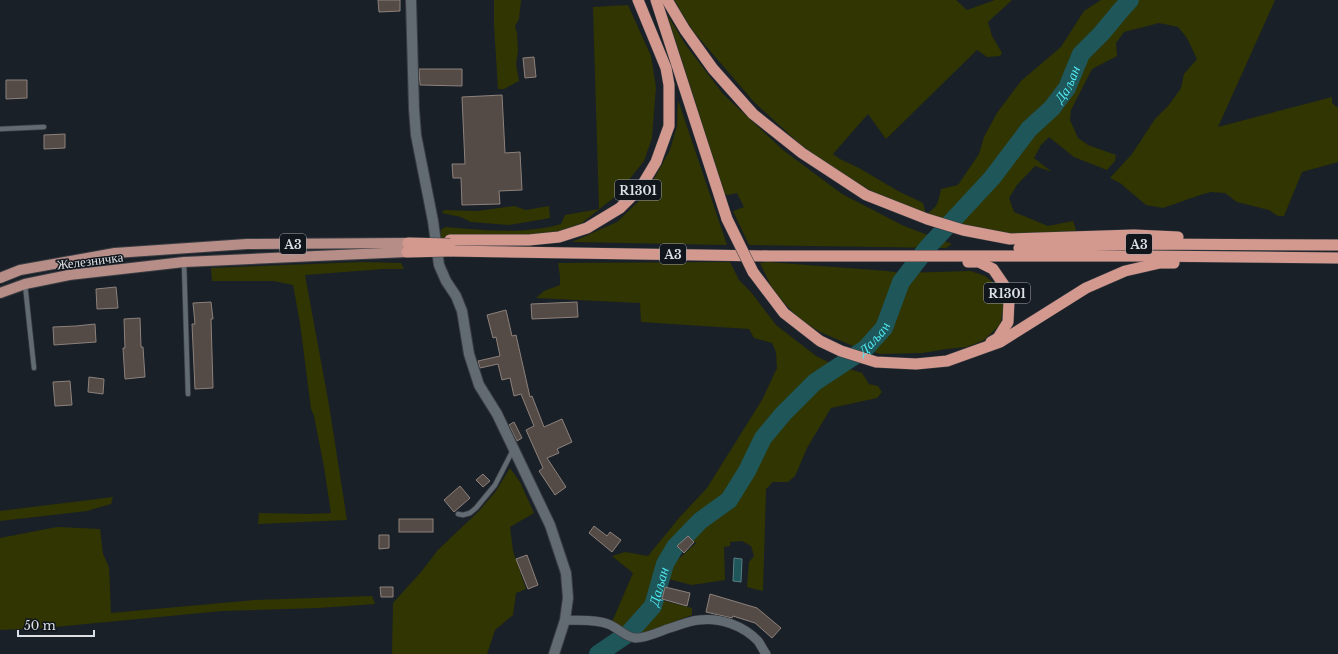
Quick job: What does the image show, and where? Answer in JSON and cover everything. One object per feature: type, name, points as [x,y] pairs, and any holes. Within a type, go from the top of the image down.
[{"type":"highway","name":"R1301","points":[[450,245],[559,237],[587,228],[601,220],[620,208],[641,187],[656,162],[668,126],[669,86],[666,68],[638,0]]},
{"type":"highway","name":"R1301","points":[[645,0],[704,148]]},
{"type":"highway","name":"R1301","points":[[656,0],[685,85],[727,219],[753,272],[784,313],[820,341],[841,351],[876,362],[916,364],[946,361],[1000,342],[1086,288],[1125,270],[1160,264],[1265,263],[1338,258]]},
{"type":"highway","points":[[667,0],[685,30],[713,69],[753,114],[802,153],[866,195],[927,219],[962,230],[1010,239],[1134,235],[1338,245]]},
{"type":"highway","name":"A3","points":[[942,255],[998,249],[1138,244],[1338,245]]},
{"type":"highway","name":"A3","points":[[407,247],[450,245],[779,248],[896,255]]},
{"type":"highway","name":"A3","points":[[450,245],[770,256],[942,255],[1338,258]]},
{"type":"highway","name":"R1301","points":[[942,255],[979,262],[992,269],[1004,285],[1010,301],[1008,322],[998,338],[971,353]]},
{"type":"main road","name":"Железничка","points":[[0,278],[20,270],[115,253],[247,244],[407,247]]},
{"type":"main road","name":"A3","points":[[184,262],[407,247]]},
{"type":"main road","name":"Железничка","points":[[0,293],[25,284],[69,275],[184,262]]},
{"type":"street","points":[[411,0],[416,135],[433,221],[439,265],[446,281],[456,296],[462,311],[469,354],[479,385],[497,414],[550,525],[566,573],[568,598],[565,620],[554,654]]},
{"type":"street","points":[[565,620],[601,622],[614,626],[628,636],[636,638],[701,619],[716,620],[735,625],[748,632],[759,642],[766,654]]},
{"type":"lane","points":[[0,128],[44,127]]},
{"type":"lane","points":[[184,262],[188,394]]},
{"type":"lane","points":[[25,284],[34,368]]},
{"type":"lane","points":[[458,514],[463,515],[470,513],[496,485],[513,449]]},
{"type":"green space","points":[[494,0],[521,0],[519,19],[515,26],[518,51],[516,64],[519,81],[504,89],[498,89]]},
{"type":"green space","points":[[674,0],[956,0],[967,10],[995,0],[1012,0],[988,22],[992,36],[1002,53],[1000,56],[987,57],[977,50],[886,139],[868,114],[833,154],[898,191],[923,203],[926,213],[888,200],[845,176],[801,145],[754,102],[693,31]]},
{"type":"green space","points":[[1101,0],[1275,0],[1218,127],[1332,97],[1332,103],[1338,108],[1338,162],[1302,172],[1284,216],[1278,216],[1269,210],[1237,202],[1225,193],[1211,192],[1163,208],[1146,205],[1120,183],[1110,178],[1132,154],[1155,119],[1169,105],[1181,88],[1184,74],[1197,59],[1187,38],[1178,27],[1159,23],[1124,32],[1116,43],[1117,56],[1092,69],[1071,110],[1070,120],[1078,138],[1088,145],[1116,155],[1115,161],[1107,170],[1074,157],[1049,137],[1041,145],[1034,158],[1052,172],[1035,166],[1017,185],[1009,198],[1014,212],[1048,226],[1073,221],[1076,230],[1073,235],[1038,237],[1001,235],[965,227],[927,214],[937,204],[941,189],[958,185],[979,154],[984,137],[997,113],[1021,81],[1061,47],[1084,11]]},
{"type":"green space","points":[[628,5],[651,56],[656,87],[652,138],[644,161],[616,196],[582,223],[553,233],[440,238],[441,230],[445,227],[503,231],[532,230],[561,224],[565,215],[599,209],[593,7]]},
{"type":"green space","points":[[667,14],[685,44],[723,94],[783,150],[842,194],[904,226],[952,244],[946,248],[749,245],[733,211],[744,207],[737,193],[728,195],[725,194]]},
{"type":"green space","points":[[678,100],[727,245],[572,242],[617,222],[645,195],[670,150],[677,126]]},
{"type":"green space","points":[[514,206],[526,210],[549,206],[550,218],[509,225],[471,222],[461,217],[442,213],[444,210],[477,211]]},
{"type":"green space","points":[[362,262],[401,263],[404,269],[383,269],[305,275],[329,405],[347,520],[258,524],[259,513],[331,513],[324,467],[314,416],[311,409],[300,323],[293,285],[273,281],[212,281],[211,268]]},
{"type":"green space","points":[[730,262],[739,280],[751,292],[776,325],[816,356],[830,363],[862,373],[869,384],[878,386],[882,392],[877,398],[831,408],[807,448],[795,476],[788,482],[773,482],[766,489],[763,591],[747,587],[749,562],[754,556],[751,546],[742,541],[730,542],[730,546],[724,547],[725,580],[692,585],[668,579],[665,581],[660,600],[692,608],[692,615],[641,634],[634,634],[612,622],[633,573],[612,556],[625,552],[648,556],[679,518],[707,488],[762,400],[777,368],[776,352],[772,343],[754,338],[749,329],[641,322],[640,303],[536,298],[544,291],[560,285],[558,263]],"holes":[[[684,532],[696,543],[673,563],[665,556]]]},
{"type":"green space","points":[[768,262],[900,273],[971,271],[985,276],[995,284],[1003,301],[1003,311],[1000,325],[984,340],[967,347],[923,353],[880,354],[853,346],[820,332],[800,319],[785,304],[771,286],[760,263]]},
{"type":"green space","points":[[510,468],[520,482],[534,513],[510,527],[513,551],[526,589],[516,593],[513,615],[495,630],[487,654],[392,654],[393,603],[421,572],[438,550],[479,511],[496,491]]},
{"type":"green space","points":[[113,497],[111,504],[87,511],[0,521],[0,511]]},
{"type":"green space","points":[[57,527],[100,529],[103,554],[109,567],[111,613],[255,600],[372,596],[375,604],[318,608],[222,611],[44,628],[0,630],[0,538]]},
{"type":"water","points":[[734,558],[742,559],[741,582],[733,581]]},
{"type":"building","points":[[378,0],[400,0],[400,11],[379,12]]},
{"type":"building","points":[[534,57],[536,77],[525,78],[523,58]]},
{"type":"building","points":[[419,69],[462,69],[462,86],[420,85]]},
{"type":"building","points":[[6,80],[27,80],[27,98],[6,99]]},
{"type":"building","points":[[502,95],[505,153],[520,152],[522,190],[499,191],[500,204],[462,205],[461,178],[453,178],[452,164],[465,164],[462,97]]},
{"type":"building","points":[[65,134],[65,148],[44,149],[44,135]]},
{"type":"building","points":[[116,287],[118,308],[97,309],[96,289]]},
{"type":"building","points":[[211,302],[213,319],[211,319],[213,388],[195,389],[192,324],[195,324],[193,303]]},
{"type":"building","points":[[577,302],[578,317],[532,319],[531,304]]},
{"type":"building","points":[[506,310],[512,336],[516,335],[530,397],[532,396],[544,427],[562,419],[572,442],[557,449],[559,453],[547,458],[566,487],[555,495],[539,471],[543,468],[526,430],[534,426],[521,394],[514,396],[510,378],[502,380],[498,364],[480,368],[478,361],[500,356],[496,337],[493,338],[487,315]]},
{"type":"building","points":[[140,318],[141,347],[143,347],[145,377],[125,379],[123,348],[125,348],[124,319]]},
{"type":"building","points":[[95,324],[96,342],[54,345],[53,327]]},
{"type":"building","points":[[89,377],[104,379],[103,394],[88,392]]},
{"type":"building","points":[[70,381],[72,405],[55,406],[53,382]]},
{"type":"building","points":[[514,422],[522,438],[517,441],[509,425]]},
{"type":"building","points":[[483,474],[490,481],[483,487],[476,480]]},
{"type":"building","points":[[460,486],[470,498],[454,512],[444,500]]},
{"type":"building","points":[[399,519],[433,519],[433,532],[399,532]]},
{"type":"building","points":[[594,526],[607,536],[610,532],[621,540],[612,552],[589,533]]},
{"type":"building","points":[[379,535],[389,535],[389,548],[379,549]]},
{"type":"building","points":[[688,536],[694,542],[684,553],[677,546]]},
{"type":"building","points":[[527,555],[538,585],[528,589],[516,559]]},
{"type":"building","points":[[380,587],[393,587],[393,597],[381,597]]},
{"type":"building","points":[[665,587],[690,593],[687,606],[662,599]]},
{"type":"building","points":[[710,594],[757,608],[781,628],[772,638],[755,623],[733,616],[732,618],[706,612]]},
{"type":"waterway","name":"Даљан","points":[[598,654],[629,633],[653,606],[665,564],[675,547],[700,521],[729,500],[747,471],[763,438],[783,414],[815,382],[865,349],[884,328],[901,282],[928,247],[992,178],[1029,129],[1052,108],[1067,88],[1081,54],[1101,34],[1130,0]]}]
